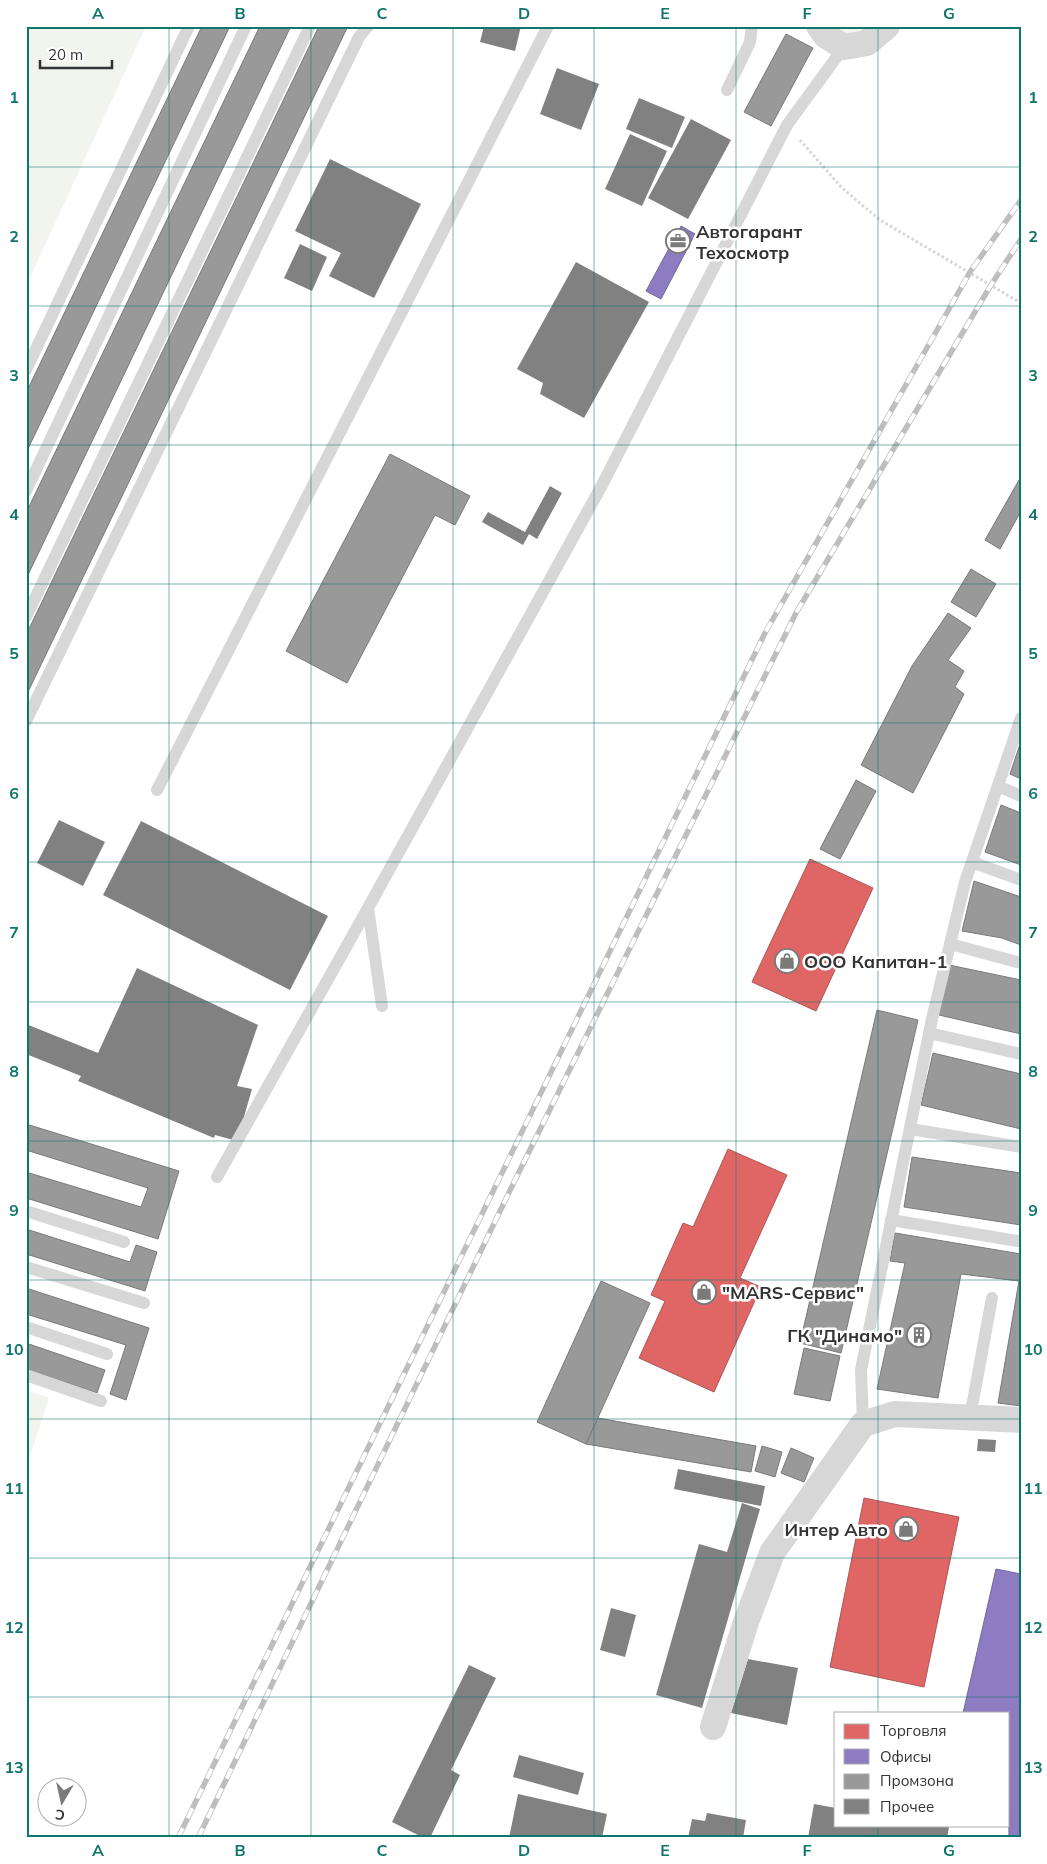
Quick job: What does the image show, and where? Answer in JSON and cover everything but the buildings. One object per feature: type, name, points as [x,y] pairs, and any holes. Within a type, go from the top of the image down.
[{"type":"street","points":[[819,26],[826,36],[844,47],[867,43],[887,26]]},
{"type":"street","points":[[713,1727],[746,1622],[772,1553],[863,1424],[894,1414],[1021,1420]]},
{"type":"lane","points":[[26,370],[189,26]]},
{"type":"lane","points":[[26,491],[246,26]]},
{"type":"lane","points":[[26,617],[310,26]]},
{"type":"lane","points":[[26,722],[354,45],[368,26]]},
{"type":"lane","points":[[156,790],[548,26]]},
{"type":"lane","points":[[727,90],[750,42],[752,26]]},
{"type":"lane","points":[[217,1177],[601,487],[787,125],[844,47]]},
{"type":"lane","points":[[863,1424],[861,1370],[929,1033],[966,882],[1021,718]]},
{"type":"lane","points":[[998,786],[1021,796]]},
{"type":"lane","points":[[972,862],[1021,880]]},
{"type":"lane","points":[[368,908],[382,1006]]},
{"type":"lane","points":[[950,944],[1021,962]]},
{"type":"lane","points":[[929,1033],[1021,1054]]},
{"type":"lane","points":[[910,1129],[1021,1147]]},
{"type":"lane","points":[[26,1211],[124,1242]]},
{"type":"lane","points":[[891,1220],[1018,1240]]},
{"type":"lane","points":[[26,1267],[144,1303]]},
{"type":"lane","points":[[970,1417],[992,1298]]},
{"type":"lane","points":[[26,1327],[107,1354]]},
{"type":"lane","points":[[26,1375],[101,1401]]},
{"type":"path","points":[[787,125],[842,188],[880,220],[1021,303]]},
{"type":"shaded area","points":[[26,26],[146,26],[26,286]]},
{"type":"shaded area","points":[[829,26],[871,26],[848,40]]},
{"type":"shaded area","points":[[26,1390],[49,1398],[26,1468]]},
{"type":"railway","points":[[178,1838],[765,633],[970,272],[1021,200]]},
{"type":"railway","points":[[198,1838],[515,1180],[796,613],[991,285],[1021,239]]},
{"type":"place","name":"Автогарант Техосмотр","points":[[678,241]]},
{"type":"place","name":"ООО Капитан-1","points":[[787,961]]},
{"type":"place","name":"\"MARS-Сервис\"","points":[[704,1292]]},
{"type":"place","name":"ГК \"Динамо\"","points":[[919,1335]]},
{"type":"place","name":"Интер Авто","points":[[906,1529]]}]
